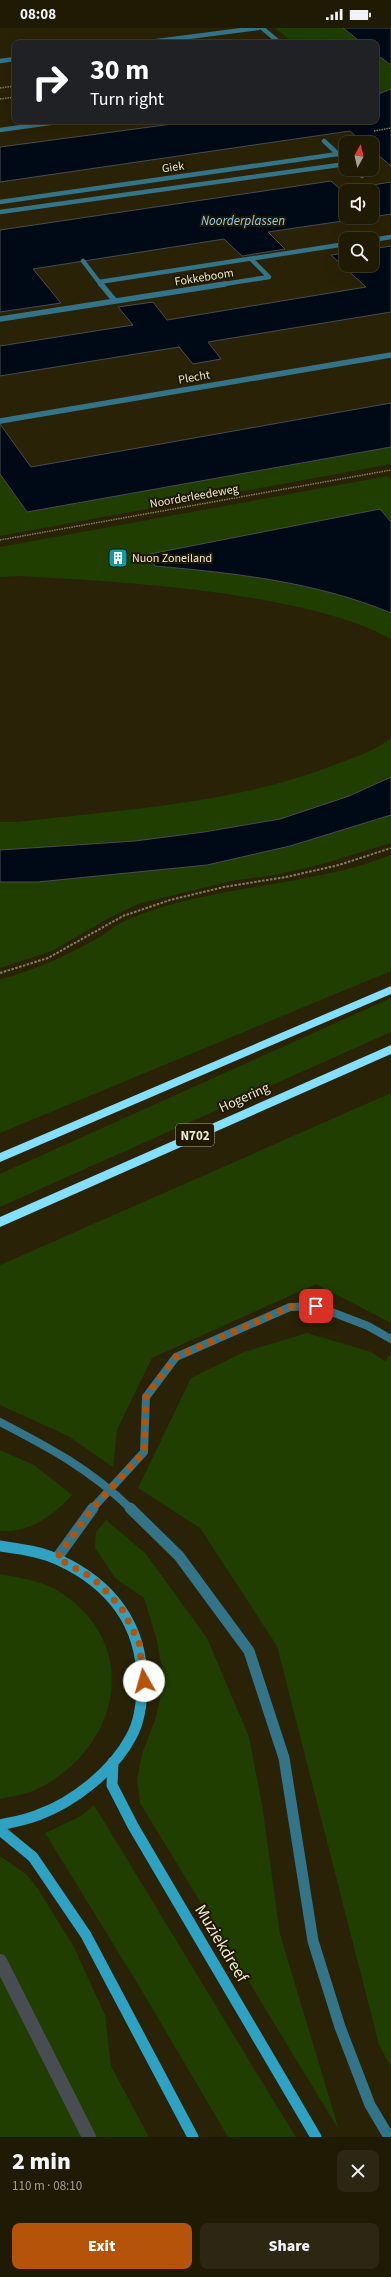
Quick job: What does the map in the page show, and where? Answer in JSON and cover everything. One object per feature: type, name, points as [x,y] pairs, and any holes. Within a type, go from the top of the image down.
[{"type":"highway","points":[[0,1158],[391,990]]},
{"type":"highway","name":"Hogering","points":[[0,1222],[391,1049]]},
{"type":"main road","points":[[0,1546],[18,1547],[57,1558],[93,1578],[121,1607],[139,1642],[144,1681],[140,1711],[129,1740],[113,1762],[83,1790],[43,1814],[0,1825]]},
{"type":"main road","name":"Muziekdreef","points":[[113,1762],[112,1785],[133,1826],[316,2137]]},
{"type":"main road","points":[[0,1830],[33,1857],[86,1935],[193,2137]]},
{"type":"street","points":[[165,40],[258,28]]},
{"type":"street","points":[[262,28],[276,40]]},
{"type":"street","points":[[0,61],[12,59]]},
{"type":"street","points":[[0,130],[43,124]]},
{"type":"street","points":[[324,141],[338,154]]},
{"type":"street","name":"Giek","points":[[0,202],[338,154]]},
{"type":"street","name":"Giek","points":[[0,212],[339,163]]},
{"type":"street","points":[[379,239],[391,237]]},
{"type":"street","name":"Fokkeboom","points":[[99,282],[339,245]]},
{"type":"street","name":"Fokkeboom","points":[[0,319],[269,277],[251,259]]},
{"type":"street","points":[[83,262],[115,301]]},
{"type":"street","name":"Plecht","points":[[1,421],[391,355]]},
{"type":"street","points":[[57,1558],[79,1525],[144,1452],[146,1396],[176,1357],[290,1307],[316,1306],[368,1326],[391,1339]]},
{"type":"street","points":[[0,1422],[60,1453],[110,1489],[179,1556],[249,1651],[284,1758],[313,1941],[340,2027],[370,2105],[389,2137]]},
{"type":"path","points":[[0,88],[12,86]]},
{"type":"path","points":[[0,99],[12,97]]},
{"type":"path","points":[[374,131],[391,128]]},
{"type":"path","name":"Noorderleedeweg","points":[[0,540],[391,470]]},
{"type":"path","points":[[0,973],[48,958],[123,916],[170,900],[224,887],[286,877],[331,866],[391,848]]},
{"type":"green space","points":[[275,28],[343,28],[358,40],[290,40]]},
{"type":"green space","points":[[379,56],[391,65],[391,89],[379,94]]},
{"type":"green space","points":[[391,447],[391,464],[0,536],[0,474],[27,512]]},
{"type":"green space","points":[[388,476],[391,480],[391,522],[380,509],[155,566],[275,580],[305,586],[363,602],[391,613],[391,639],[350,621],[294,606],[247,597],[183,588],[118,582],[20,576],[0,577],[0,547]]},
{"type":"green space","points":[[391,738],[391,777],[349,796],[280,819],[204,832],[135,841],[0,850],[0,822],[17,822],[181,803],[261,788],[301,777],[353,758],[373,749]]},
{"type":"green space","points":[[391,815],[391,843],[319,865],[274,875],[231,881],[138,904],[107,919],[52,951],[0,968],[0,882],[38,882],[290,846]]},
{"type":"green space","points":[[391,855],[391,971],[0,1133],[0,979],[26,972],[50,962],[98,938],[125,921],[161,908],[226,892],[326,874],[359,866]]},
{"type":"green space","points":[[391,998],[391,1032],[0,1207],[0,1174]]},
{"type":"green space","points":[[391,1093],[391,1323],[316,1284],[152,1358],[117,1430],[113,1467],[68,1436],[0,1405],[0,1265]]},
{"type":"green space","points":[[307,1333],[371,1352],[385,1361],[391,1354],[391,2067],[379,2045],[277,1646],[200,1528],[138,1488],[191,1378],[244,1352]]},
{"type":"green space","points":[[0,1450],[34,1465],[72,1495],[57,1510],[40,1522],[21,1529],[0,1531]]},
{"type":"green space","points":[[106,1520],[146,1554],[207,1638],[249,1737],[262,1804],[280,1934],[339,2130],[140,1803],[137,1779],[142,1754],[156,1717],[164,1680],[157,1641],[144,1598],[115,1578],[95,1548],[96,1532]]},
{"type":"green space","points":[[0,1574],[41,1583],[63,1594],[88,1617],[104,1642],[111,1670],[110,1698],[101,1726],[85,1751],[63,1773],[35,1790],[0,1799]]},
{"type":"green space","points":[[94,1805],[296,2137],[228,2137],[142,1991],[45,1833],[81,1816]]},
{"type":"green space","points":[[0,1856],[26,1874],[38,1889],[74,1947],[105,2015],[111,2066],[149,2137],[0,2137]]},
{"type":"water","points":[[343,28],[391,28],[391,65],[379,56],[379,40],[358,40]]},
{"type":"water","points":[[391,89],[391,166],[379,156],[379,136],[356,136],[350,131],[0,182],[0,147],[172,124],[379,124],[379,94]]},
{"type":"water","name":"Noorderplassen","points":[[331,181],[339,188],[339,222],[268,232],[285,249],[242,256],[224,239],[33,269],[61,303],[0,312],[0,230]]},
{"type":"water","name":"Noorderplassen","points":[[391,182],[391,214],[379,216],[378,184]]},
{"type":"water","points":[[391,246],[391,312],[208,342],[221,359],[193,364],[179,347],[0,376],[0,346],[133,325],[118,307],[153,302],[167,320],[366,287],[350,272],[379,272],[379,248]]},
{"type":"water","points":[[339,254],[339,262],[331,255]]},
{"type":"water","points":[[391,403],[391,447],[27,512],[0,474],[0,424],[31,467]]},
{"type":"water","points":[[380,509],[391,522],[391,613],[363,602],[305,586],[275,580],[155,566],[150,554]]},
{"type":"water","points":[[391,777],[391,815],[290,846],[207,865],[38,882],[0,882],[0,850],[135,841],[204,832],[280,819],[349,796]]},
{"type":"waterway","points":[[0,1961],[89,2137]]},
{"type":"place","name":"Nuon Zoneiland","points":[[118,558]]},
{"type":"route","points":[[144,1681],[139,1642],[121,1607],[93,1578],[57,1558],[91,1510],[144,1452],[146,1396],[176,1357],[290,1307],[316,1306]]}]
